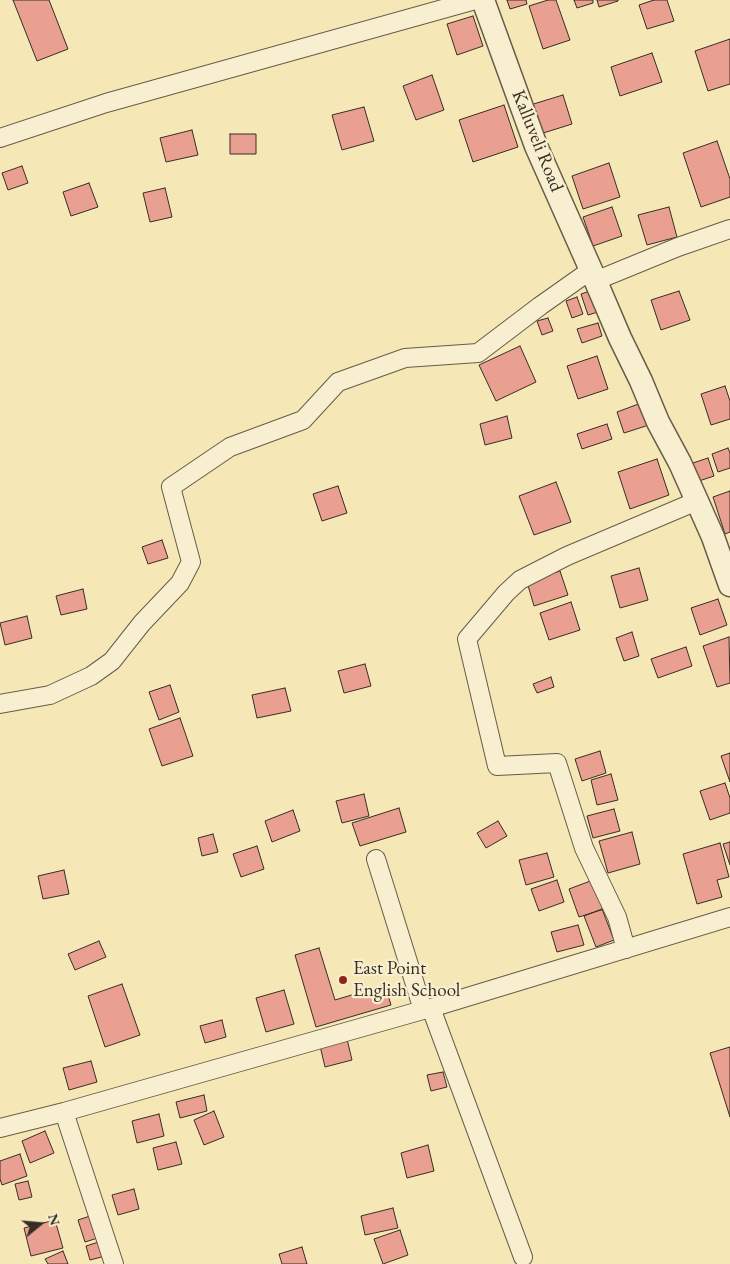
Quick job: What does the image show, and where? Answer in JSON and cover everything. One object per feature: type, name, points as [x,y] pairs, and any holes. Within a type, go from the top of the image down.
[{"type":"street","points":[[0,138],[106,103],[475,0]]},
{"type":"street","name":"Kalluveli Road","points":[[483,0],[536,146],[658,422],[680,462],[698,501],[730,585]]},
{"type":"street","points":[[0,704],[50,695],[91,676],[112,661],[142,623],[180,583],[191,562],[171,488],[230,447],[303,420],[338,382],[405,358],[478,353],[540,306],[593,275],[730,229]]},
{"type":"street","points":[[626,949],[617,917],[584,848],[557,763],[497,766],[467,638],[506,593],[520,580],[567,556],[698,501]]},
{"type":"street","points":[[376,859],[427,1009],[523,1257]]},
{"type":"street","points":[[0,1128],[64,1112],[427,1009],[730,918]]},
{"type":"street","points":[[64,1112],[114,1264]]},
{"type":"building","points":[[13,0],[49,0],[68,49],[37,61]]},
{"type":"building","points":[[507,0],[526,0],[527,4],[510,9]]},
{"type":"building","points":[[548,0],[556,0],[570,40],[543,49],[529,6]]},
{"type":"building","points":[[574,0],[593,0],[593,3],[577,8]]},
{"type":"building","points":[[597,0],[618,0],[618,1],[599,7]]},
{"type":"building","points":[[654,0],[667,0],[674,21],[647,29],[639,5]]},
{"type":"building","points":[[473,16],[483,46],[457,55],[447,24]]},
{"type":"building","points":[[730,39],[730,84],[708,91],[695,51]]},
{"type":"building","points":[[652,53],[662,82],[620,96],[611,67]]},
{"type":"building","points":[[432,75],[444,110],[416,120],[403,86]]},
{"type":"building","points":[[563,95],[572,124],[537,135],[527,106]]},
{"type":"building","points":[[504,105],[518,147],[473,162],[459,120]]},
{"type":"building","points":[[364,107],[374,141],[342,150],[332,115]]},
{"type":"building","points":[[192,130],[198,155],[166,162],[160,138]]},
{"type":"building","points":[[230,134],[256,134],[256,154],[230,154]]},
{"type":"building","points":[[717,141],[730,179],[730,197],[701,207],[683,153]]},
{"type":"building","points":[[609,163],[620,197],[583,209],[572,176]]},
{"type":"building","points":[[22,166],[28,183],[8,190],[2,173]]},
{"type":"building","points":[[89,183],[98,207],[71,216],[63,192]]},
{"type":"building","points":[[165,188],[172,217],[150,222],[143,193]]},
{"type":"building","points":[[612,207],[622,236],[593,246],[583,217]]},
{"type":"building","points":[[669,207],[677,237],[647,245],[638,215]]},
{"type":"building","points":[[590,291],[598,312],[588,315],[581,294]]},
{"type":"building","points":[[679,291],[690,320],[661,330],[651,300]]},
{"type":"building","points":[[577,297],[583,314],[572,318],[566,301]]},
{"type":"building","points":[[548,318],[553,331],[542,335],[537,321]]},
{"type":"building","points":[[598,323],[602,336],[582,343],[577,329]]},
{"type":"building","points":[[520,346],[536,382],[496,401],[479,365]]},
{"type":"building","points":[[597,356],[608,389],[578,399],[567,366]]},
{"type":"building","points":[[725,386],[730,401],[730,419],[711,425],[701,394]]},
{"type":"building","points":[[644,402],[652,424],[624,433],[617,412]]},
{"type":"building","points":[[507,416],[512,438],[485,445],[480,424]]},
{"type":"building","points":[[607,424],[612,439],[582,449],[577,434]]},
{"type":"building","points":[[728,448],[730,468],[718,472],[712,454]]},
{"type":"building","points":[[708,458],[714,476],[696,482],[690,464]]},
{"type":"building","points":[[657,459],[669,495],[630,509],[618,472]]},
{"type":"building","points":[[556,482],[571,522],[534,535],[519,496]]},
{"type":"building","points":[[338,486],[347,513],[322,521],[313,494]]},
{"type":"building","points":[[730,491],[730,532],[725,534],[713,497]]},
{"type":"building","points":[[162,540],[168,558],[148,564],[142,547]]},
{"type":"building","points":[[639,568],[648,600],[620,608],[611,576]]},
{"type":"building","points":[[560,571],[568,595],[534,606],[527,582]]},
{"type":"building","points":[[83,589],[87,609],[61,615],[56,596]]},
{"type":"building","points":[[718,599],[727,625],[700,635],[691,608]]},
{"type":"building","points":[[571,602],[580,630],[549,640],[540,613]]},
{"type":"building","points":[[27,616],[32,638],[5,645],[0,623]]},
{"type":"building","points":[[632,632],[639,656],[624,661],[616,638]]},
{"type":"building","points":[[729,637],[730,683],[717,687],[703,646]]},
{"type":"building","points":[[686,647],[692,666],[658,678],[651,659]]},
{"type":"building","points":[[365,664],[371,686],[344,693],[338,671]]},
{"type":"building","points":[[551,677],[554,687],[537,693],[533,684]]},
{"type":"building","points":[[170,685],[179,712],[159,720],[149,692]]},
{"type":"building","points":[[285,688],[291,711],[257,718],[252,695]]},
{"type":"building","points":[[180,718],[193,756],[162,766],[149,729]]},
{"type":"building","points":[[600,751],[606,773],[582,781],[575,759]]},
{"type":"building","points":[[730,753],[730,782],[721,756]]},
{"type":"building","points":[[611,774],[618,800],[597,805],[591,780]]},
{"type":"building","points":[[725,783],[730,798],[730,813],[710,820],[700,791]]},
{"type":"building","points":[[364,794],[369,816],[342,823],[336,801]]},
{"type":"building","points":[[399,808],[406,832],[360,846],[352,823]]},
{"type":"building","points":[[614,809],[620,831],[593,838],[587,816]]},
{"type":"building","points":[[293,810],[300,831],[272,842],[265,821]]},
{"type":"building","points":[[498,821],[507,836],[486,848],[477,833]]},
{"type":"building","points":[[632,832],[640,864],[608,873],[599,841]]},
{"type":"building","points":[[213,834],[218,852],[202,856],[198,838]]},
{"type":"building","points":[[730,842],[730,865],[723,844]]},
{"type":"building","points":[[720,843],[729,877],[717,880],[722,897],[697,904],[683,854]]},
{"type":"building","points":[[257,846],[264,869],[241,877],[233,854]]},
{"type":"building","points":[[547,853],[554,877],[526,885],[519,860]]},
{"type":"building","points":[[64,870],[69,894],[43,899],[38,876]]},
{"type":"building","points":[[557,880],[564,902],[539,911],[531,889]]},
{"type":"building","points":[[593,880],[604,909],[579,917],[569,889]]},
{"type":"building","points":[[602,909],[614,940],[596,947],[584,916]]},
{"type":"building","points":[[578,925],[584,945],[557,952],[551,932]]},
{"type":"building","points":[[99,941],[106,957],[75,970],[68,954]]},
{"type":"building","points":[[319,948],[335,1000],[385,985],[391,1005],[316,1027],[295,955]]},
{"type":"building","points":[[122,984],[140,1035],[105,1047],[88,996]]},
{"type":"building","points":[[284,990],[294,1024],[266,1032],[256,998]]},
{"type":"building","points":[[222,1020],[226,1037],[205,1043],[200,1026]]},
{"type":"building","points":[[347,1039],[352,1060],[325,1067],[320,1046]]},
{"type":"building","points":[[730,1047],[730,1117],[710,1053]]},
{"type":"building","points":[[91,1061],[97,1082],[69,1090],[63,1068]]},
{"type":"building","points":[[443,1072],[447,1087],[431,1091],[427,1075]]},
{"type":"building","points":[[204,1095],[207,1111],[180,1118],[176,1102]]},
{"type":"building","points":[[214,1111],[224,1137],[204,1145],[194,1120]]},
{"type":"building","points":[[159,1114],[164,1136],[137,1143],[132,1121]]},
{"type":"building","points":[[45,1131],[54,1153],[30,1163],[22,1141]]},
{"type":"building","points":[[176,1142],[182,1164],[158,1170],[153,1148]]},
{"type":"building","points":[[428,1145],[434,1171],[407,1178],[401,1153]]},
{"type":"building","points":[[20,1154],[27,1176],[2,1185],[0,1161]]},
{"type":"building","points":[[28,1181],[32,1197],[19,1200],[15,1184]]},
{"type":"building","points":[[134,1189],[139,1209],[118,1215],[112,1195]]},
{"type":"building","points":[[393,1208],[398,1228],[365,1235],[361,1216]]},
{"type":"building","points":[[96,1214],[104,1236],[85,1242],[78,1220]]},
{"type":"building","points":[[55,1220],[63,1248],[31,1256],[24,1228]]},
{"type":"building","points":[[400,1230],[408,1255],[383,1264],[374,1239]]},
{"type":"building","points":[[105,1240],[109,1255],[90,1260],[86,1246]]},
{"type":"building","points":[[302,1247],[307,1264],[282,1264],[279,1254]]},
{"type":"building","points":[[63,1251],[68,1264],[48,1264],[45,1259]]},
{"type":"place","name":"East Point English School","points":[[343,980]]}]
